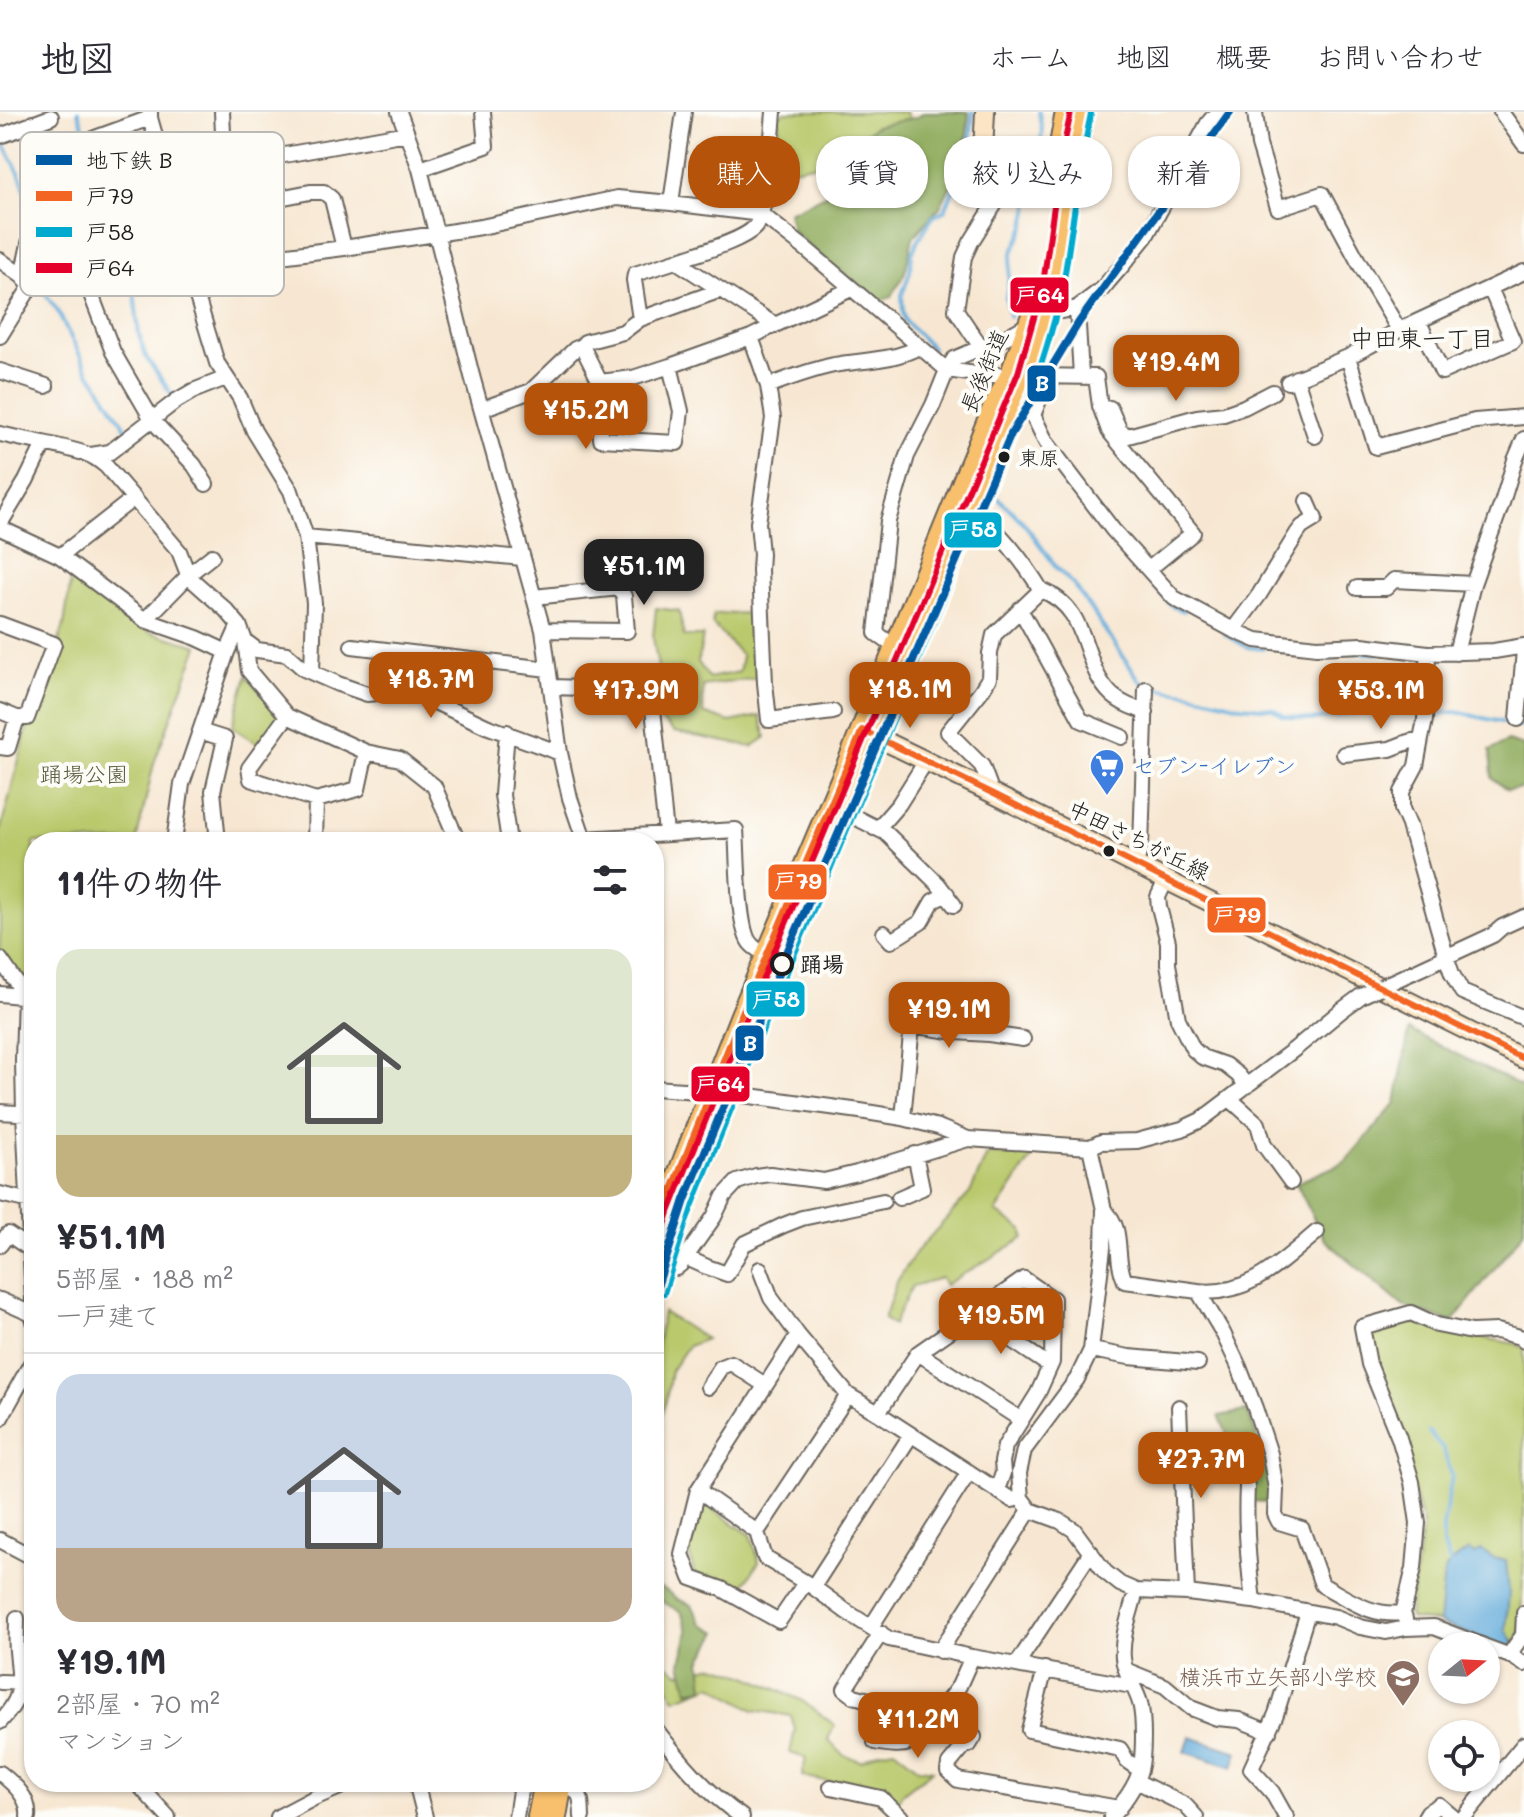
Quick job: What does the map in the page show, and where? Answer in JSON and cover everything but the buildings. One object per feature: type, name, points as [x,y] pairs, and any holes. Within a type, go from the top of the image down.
[{"type":"main road","name":"長後街道","points":[[1055,136],[1066,112]]},
{"type":"main road","name":"長後街道","points":[[1063,136],[1081,112]]},
{"type":"main road","name":"長後街道","points":[[664,1258],[767,955],[972,508],[1054,279],[1048,208]]},
{"type":"main road","name":"長後街道","points":[[664,1213],[843,811],[895,647],[993,408],[1019,376]]},
{"type":"main road","points":[[538,1817],[551,1792]]},
{"type":"main road","points":[[556,1792],[556,1817]]},
{"type":"street","points":[[222,112],[223,132]]},
{"type":"street","points":[[399,112],[420,169],[472,376],[543,630],[560,753],[582,832]]},
{"type":"street","points":[[420,169],[486,146],[483,112]]},
{"type":"street","points":[[671,203],[684,112]]},
{"type":"street","points":[[640,319],[635,274],[732,241],[757,226],[772,147],[774,112]]},
{"type":"street","points":[[984,136],[985,112]]},
{"type":"street","points":[[895,647],[876,633],[888,521],[907,456],[947,370],[954,359],[1006,337],[1038,319],[1077,308],[1102,289],[1146,236],[1208,123],[1214,116],[1227,112]]},
{"type":"street","points":[[1501,112],[1524,144]]},
{"type":"street","points":[[1257,113],[1259,145],[1278,208],[1322,194],[1399,330]]},
{"type":"street","points":[[109,132],[150,115]]},
{"type":"street","points":[[3,135],[51,117]]},
{"type":"street","points":[[33,123],[37,132]]},
{"type":"street","points":[[284,155],[407,133]]},
{"type":"street","points":[[284,197],[324,192],[332,199],[344,248]]},
{"type":"street","points":[[284,256],[481,227],[617,198],[761,214],[947,370],[983,375],[1088,376]]},
{"type":"street","points":[[981,347],[956,310],[964,257],[992,208]]},
{"type":"street","points":[[676,261],[775,325]]},
{"type":"street","points":[[1315,436],[1292,380],[1348,357],[1524,272]]},
{"type":"street","points":[[1419,322],[1442,372],[1513,341],[1490,288]]},
{"type":"street","points":[[600,382],[633,378],[751,337],[851,289]]},
{"type":"street","points":[[482,409],[531,391],[585,342],[623,332],[640,319],[721,290]]},
{"type":"street","points":[[0,336],[25,296]]},
{"type":"street","points":[[92,296],[113,352],[153,421],[194,465],[206,484]]},
{"type":"street","points":[[196,296],[217,363],[291,491],[306,537],[314,603],[312,672]]},
{"type":"street","points":[[1077,308],[1088,376],[1109,431],[1193,533],[1149,569]]},
{"type":"street","points":[[751,337],[768,386],[773,418],[758,523],[769,720],[833,712]]},
{"type":"street","points":[[582,346],[600,382],[601,439],[677,443],[681,411],[670,366]]},
{"type":"street","points":[[768,386],[799,374],[908,353],[919,347]]},
{"type":"street","points":[[1348,357],[1376,447],[1475,421],[1524,417]]},
{"type":"street","points":[[0,371],[46,386]]},
{"type":"street","points":[[1049,376],[1033,415],[1046,442],[1113,530],[1174,598],[1233,630],[1256,640],[1276,643],[1317,647],[1362,645],[1428,653],[1524,648],[1518,719]]},
{"type":"street","points":[[1088,376],[1120,431],[1128,436],[1197,417],[1224,414],[1273,392]]},
{"type":"street","points":[[91,455],[110,452],[176,401],[226,378]]},
{"type":"street","points":[[0,434],[91,455],[106,466],[179,551],[189,577],[239,625],[245,641],[249,671],[287,716],[366,752],[400,759],[434,786],[454,832]]},
{"type":"street","points":[[1456,653],[1473,584],[1524,439]]},
{"type":"street","points":[[44,444],[0,526],[60,556],[145,620],[227,652]]},
{"type":"street","points":[[60,556],[134,498]]},
{"type":"street","points":[[1233,630],[1298,532],[1315,519],[1307,501]]},
{"type":"street","points":[[972,508],[1002,536],[1041,590],[1068,608],[1081,629],[1095,671],[1107,690],[1128,706],[1146,712]]},
{"type":"street","points":[[306,537],[522,558]]},
{"type":"street","points":[[145,620],[212,556]]},
{"type":"street","points":[[1357,588],[1386,588],[1394,580],[1473,584]]},
{"type":"street","points":[[534,597],[619,588],[624,596],[627,631],[543,630]]},
{"type":"street","points":[[992,793],[982,766],[948,732],[989,678],[994,635],[1041,590]]},
{"type":"street","points":[[1020,609],[1081,720],[1122,737]]},
{"type":"street","points":[[0,624],[54,644],[27,718],[17,718],[0,711]]},
{"type":"street","points":[[175,832],[182,784],[239,625]]},
{"type":"street","points":[[245,641],[257,650],[287,654],[304,669],[338,684],[367,694],[397,691],[420,695],[486,726],[560,753]]},
{"type":"street","points":[[352,646],[548,669]]},
{"type":"street","points":[[1428,653],[1425,720],[1416,766],[1402,792],[1402,809],[1446,956],[1462,992],[1524,1018]]},
{"type":"street","points":[[551,687],[651,690],[666,833],[736,830],[740,902],[746,934],[750,944],[767,955]]},
{"type":"street","points":[[1135,865],[1141,847],[1146,689]]},
{"type":"street","points":[[287,716],[249,768],[251,779],[316,800],[358,789],[366,752]]},
{"type":"street","points":[[0,747],[8,748],[17,718]]},
{"type":"street","points":[[200,731],[225,739],[213,791],[217,832]]},
{"type":"street","points":[[507,732],[502,795],[508,832]]},
{"type":"street","name":"中田さちが丘線","points":[[869,733],[1524,1059]]},
{"type":"street","points":[[1344,754],[1390,749],[1421,739]]},
{"type":"street","points":[[874,828],[879,827],[899,804],[926,761]]},
{"type":"street","points":[[315,832],[316,800]]},
{"type":"street","points":[[843,811],[886,833],[951,900],[933,901],[921,922],[891,941],[884,933]]},
{"type":"street","points":[[1166,880],[1158,897],[1168,942],[1168,964],[1178,1019],[1193,1049],[1202,1057],[1225,1065],[1247,1086]]},
{"type":"street","points":[[664,1087],[903,1118],[968,1139],[1090,1147],[1101,1142],[1137,1141],[1182,1129],[1201,1120],[1361,996],[1493,935],[1524,917]]},
{"type":"street","points":[[0,959],[24,990]]},
{"type":"street","points":[[0,994],[24,996]]},
{"type":"street","points":[[988,1012],[989,1034]]},
{"type":"street","points":[[903,1118],[912,1025],[1023,1039]]},
{"type":"street","points":[[1230,1099],[1258,1124],[1264,1145],[1291,1182]]},
{"type":"street","points":[[0,1112],[24,1113]]},
{"type":"street","points":[[664,1265],[676,1268],[687,1258],[724,1196],[737,1182],[770,1174],[824,1181],[968,1139]]},
{"type":"street","points":[[940,1651],[1026,1504],[1019,1473],[1024,1450],[1077,1379],[1091,1350],[1103,1248],[1104,1210],[1090,1147]]},
{"type":"street","points":[[899,1198],[922,1188],[915,1154]]},
{"type":"street","points":[[0,1194],[24,1199]]},
{"type":"street","points":[[687,1258],[727,1274],[744,1244],[784,1225],[802,1218],[883,1201]]},
{"type":"street","points":[[1104,1210],[1113,1218],[1117,1230],[1121,1272],[1125,1281],[1216,1293],[1256,1280],[1317,1232]]},
{"type":"street","points":[[0,1245],[8,1234],[24,1245]]},
{"type":"street","points":[[760,1269],[771,1298],[848,1395],[1012,1500],[1026,1504],[1074,1530],[1105,1572],[1120,1584],[1136,1591],[1253,1601],[1336,1617],[1360,1627],[1386,1632],[1405,1620],[1418,1523],[1412,1482],[1399,1438],[1369,1364],[1362,1327],[1411,1313],[1437,1325],[1472,1332],[1497,1331],[1524,1341]]},
{"type":"street","points":[[878,1413],[918,1353],[1024,1279],[1053,1299],[1052,1362],[1038,1393],[1005,1446],[1003,1473],[997,1490]]},
{"type":"street","points":[[1198,1291],[1223,1333],[1259,1419],[1270,1454],[1276,1489],[1275,1514],[1279,1522],[1302,1529],[1322,1585],[1371,1612],[1447,1632]]},
{"type":"street","points":[[0,1300],[24,1311]]},
{"type":"street","points":[[973,1314],[1050,1366]]},
{"type":"street","points":[[798,1335],[698,1490],[682,1554],[691,1578],[722,1589],[779,1621],[809,1585],[911,1435]]},
{"type":"street","points":[[1091,1350],[1198,1363]]},
{"type":"street","points":[[918,1353],[1020,1419]]},
{"type":"street","points":[[708,1387],[721,1367],[731,1363],[765,1385]]},
{"type":"street","points":[[0,1419],[24,1376]]},
{"type":"street","points":[[757,1532],[848,1395]]},
{"type":"street","points":[[1179,1407],[1187,1593]]},
{"type":"street","points":[[1180,1448],[1225,1448]]},
{"type":"street","points":[[935,1718],[854,1696],[845,1689],[969,1472]]},
{"type":"street","points":[[1247,1486],[1245,1522],[1253,1601]]},
{"type":"street","points":[[698,1490],[757,1532],[765,1558],[889,1639],[1132,1686]]},
{"type":"street","points":[[0,1540],[24,1553]]},
{"type":"street","points":[[1017,1664],[1091,1552]]},
{"type":"street","points":[[974,1737],[949,1764],[948,1771],[958,1780],[1115,1812],[1138,1776],[1143,1723],[1139,1701],[1123,1658],[1123,1643],[1136,1591]]},
{"type":"street","points":[[1286,1817],[1272,1792],[1251,1769],[1269,1732],[1308,1612]]},
{"type":"street","points":[[1519,1660],[1513,1649],[1523,1635],[1524,1613]]},
{"type":"street","points":[[17,1618],[16,1646],[24,1671]]},
{"type":"street","points":[[1500,1652],[1519,1660]]},
{"type":"street","points":[[875,1742],[894,1745],[916,1741],[924,1734],[959,1686],[972,1657]]},
{"type":"street","points":[[1045,1669],[1029,1730],[1120,1749],[1138,1776],[1185,1805],[1196,1817]]},
{"type":"street","points":[[1128,1671],[1165,1686],[1191,1708],[1217,1718],[1239,1720],[1269,1732]]},
{"type":"street","points":[[0,1682],[24,1683]]},
{"type":"street","points":[[0,1722],[24,1689]]},
{"type":"street","points":[[664,1739],[721,1803],[742,1817]]},
{"type":"street","points":[[1464,1817],[1524,1744]]},
{"type":"street","points":[[0,1773],[26,1800],[28,1817]]},
{"type":"street","points":[[831,1787],[881,1798],[901,1817]]},
{"type":"street","points":[[145,1792],[168,1817]]},
{"type":"street","points":[[278,1817],[328,1792]]},
{"type":"street","points":[[419,1792],[425,1817]]},
{"type":"street","points":[[516,1817],[520,1792]]},
{"type":"street","points":[[579,1792],[582,1817]]},
{"type":"street","points":[[1425,1817],[1439,1805],[1453,1817]]},
{"type":"green space","points":[[785,112],[906,112],[913,136],[816,136],[816,164],[800,167],[800,136],[778,136],[779,116]]},
{"type":"green space","points":[[924,112],[969,112],[967,136],[944,136],[944,199],[913,237],[905,272],[892,297],[880,301],[792,230],[788,212],[816,199],[816,208],[928,208],[928,136],[863,136],[876,126],[917,117]]},
{"type":"green space","name":"踊場公園","points":[[72,572],[102,599],[149,632],[198,646],[154,763],[138,832],[24,832],[24,985],[0,950],[0,832],[27,729],[34,719],[64,625]]},
{"type":"green space","points":[[656,608],[679,611],[684,636],[703,636],[698,662],[709,678],[739,672],[742,656],[712,623],[714,614],[752,613],[757,678],[703,686],[703,713],[730,722],[760,716],[766,737],[752,747],[674,732],[661,720],[660,680],[653,637]]},
{"type":"green space","points":[[247,676],[281,716],[260,745],[232,727]]},
{"type":"green space","points":[[1507,741],[1524,746],[1524,788],[1507,790],[1492,778],[1490,750]]},
{"type":"green space","points":[[1409,1030],[1524,1088],[1524,1229],[1452,1322],[1403,1306],[1324,1239],[1296,1183],[1345,1162],[1396,1103]]},
{"type":"green space","points":[[1034,1154],[996,1212],[1023,1230],[1024,1238],[945,1285],[941,1278],[912,1286],[893,1325],[884,1319],[896,1283],[916,1252],[970,1193],[987,1155]]},
{"type":"green space","points":[[664,1313],[706,1339],[688,1346],[671,1371],[664,1408]]},
{"type":"green space","points":[[1409,1320],[1439,1330],[1524,1348],[1524,1561],[1520,1634],[1509,1649],[1500,1646],[1500,1632],[1463,1632],[1436,1622],[1411,1619],[1409,1615],[1423,1524],[1366,1331]]},
{"type":"green space","points":[[1247,1411],[1266,1466],[1271,1502],[1249,1501],[1250,1481],[1241,1450],[1227,1434],[1219,1416]]},
{"type":"green space","points":[[704,1504],[751,1535],[759,1562],[739,1592],[694,1573],[689,1553],[700,1505]]},
{"type":"green space","points":[[664,1589],[692,1605],[702,1624],[718,1632],[701,1661],[704,1688],[688,1691],[681,1663],[688,1631],[681,1612],[664,1603]]},
{"type":"green space","points":[[664,1663],[679,1673],[715,1666],[745,1675],[801,1700],[835,1725],[828,1739],[843,1755],[861,1761],[878,1752],[894,1749],[918,1768],[933,1770],[902,1794],[896,1804],[883,1794],[802,1776],[806,1758],[790,1753],[795,1729],[791,1716],[754,1710],[712,1685],[675,1699],[664,1684]]},
{"type":"water","points":[[1469,1550],[1474,1554],[1481,1550],[1493,1558],[1506,1560],[1509,1592],[1506,1630],[1514,1642],[1509,1649],[1500,1646],[1500,1632],[1463,1632],[1439,1623],[1444,1572],[1450,1563]]},
{"type":"water","points":[[1190,1737],[1238,1752],[1233,1767],[1185,1752]]},
{"type":"waterway","points":[[78,112],[85,132]]},
{"type":"waterway","points":[[932,348],[905,321],[902,295],[918,240],[933,217],[945,210],[968,160],[973,112]]},
{"type":"waterway","points":[[1039,112],[1042,136]]},
{"type":"waterway","points":[[2,140],[20,175]]},
{"type":"waterway","points":[[1010,317],[1006,299],[1012,253],[1025,226],[1029,208]]},
{"type":"waterway","points":[[46,296],[57,310],[89,373],[127,430]]},
{"type":"waterway","points":[[135,296],[139,335],[146,357],[172,395]]},
{"type":"waterway","points":[[1052,465],[1075,492]]},
{"type":"waterway","points":[[997,497],[1023,522],[1057,568],[1074,585],[1140,681],[1150,686],[1241,706],[1273,709],[1284,716],[1311,720],[1384,707],[1412,708],[1432,714],[1456,712],[1524,727]]},
{"type":"waterway","points":[[1150,581],[1173,607],[1184,611]]},
{"type":"waterway","points":[[1225,634],[1247,647],[1263,649]]},
{"type":"waterway","points":[[1347,652],[1378,654]]},
{"type":"waterway","points":[[1429,1432],[1443,1449],[1452,1476],[1443,1526],[1443,1544],[1450,1563]]},
{"type":"metro line","name":"B","points":[[664,1265],[685,1200],[785,957],[1011,434],[1079,322],[1230,112]]},
{"type":"transit line","name":"戸64","points":[[664,1227],[753,1002],[1018,373],[1044,277],[1060,163],[1071,112]]},
{"type":"transit line","name":"戸58","points":[[664,1293],[687,1219],[771,1010],[1036,380],[1062,292],[1091,114]]},
{"type":"transit line","name":"戸79","points":[[664,1210],[741,1015],[862,730],[1524,1059]]},
{"type":"transit line","name":"戸79","points":[[664,1260],[684,1201]]},
{"type":"place","name":"東原","points":[[1004,457]]},
{"type":"place","name":"セブン-イレブン","points":[[1107,797]]},
{"type":"place","name":"踊場","points":[[782,964]]},
{"type":"place","name":"横浜市立矢部小学校","points":[[1403,1708]]},
{"type":"district","name":"中田東一丁目","points":[[1422,339]]}]
